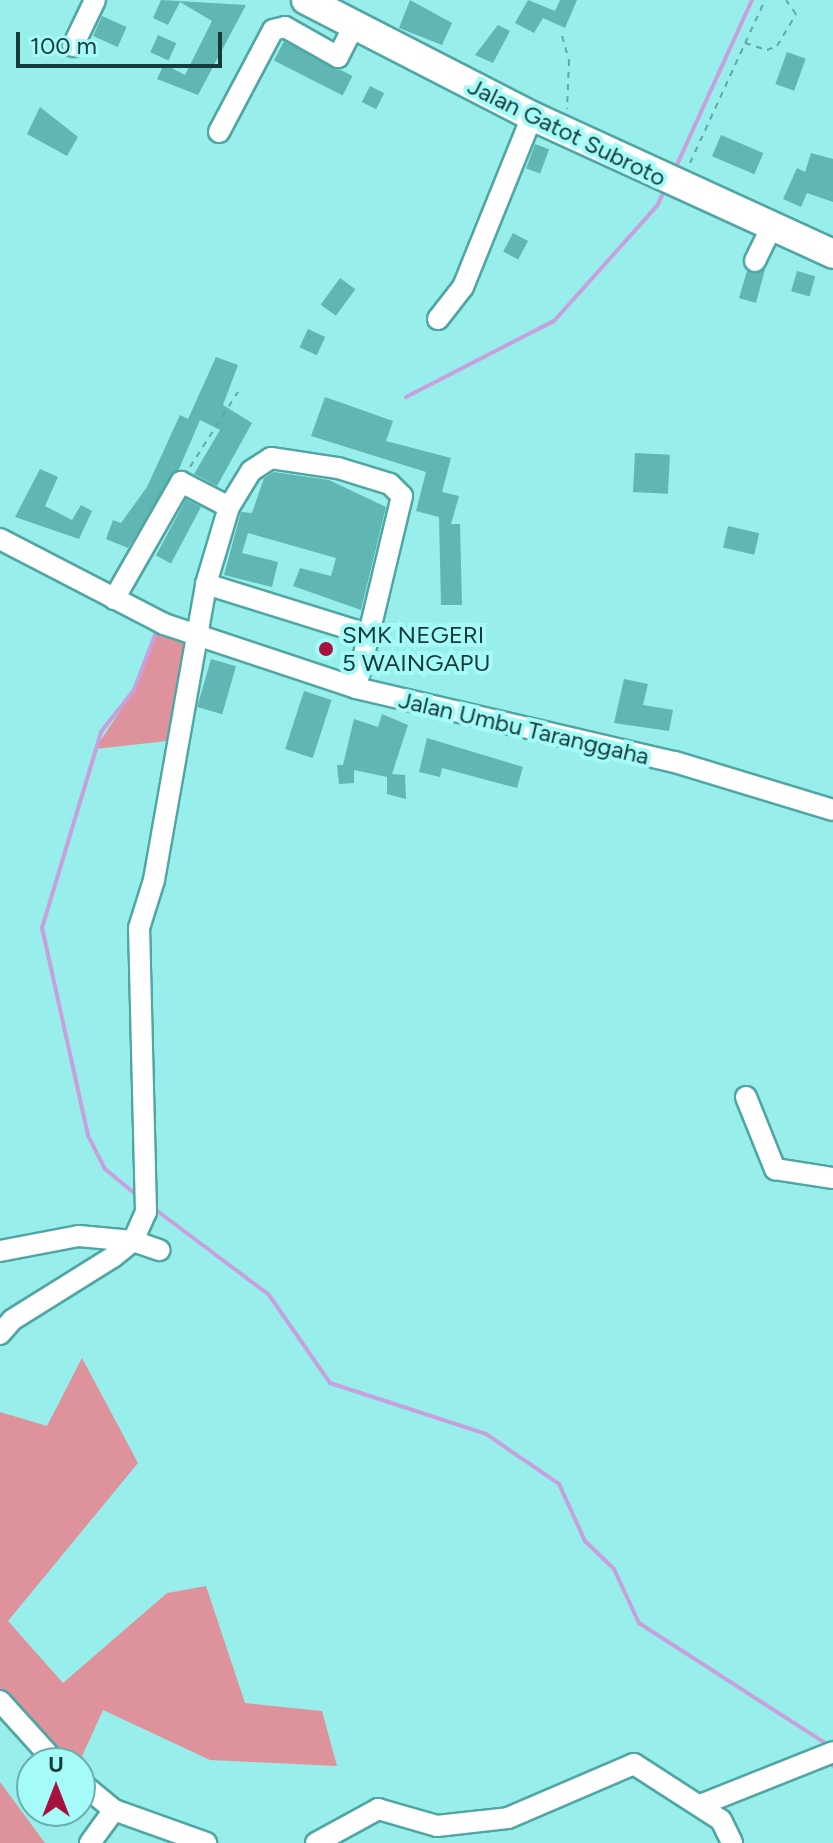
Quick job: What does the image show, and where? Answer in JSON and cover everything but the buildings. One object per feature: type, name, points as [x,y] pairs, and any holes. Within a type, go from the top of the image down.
[{"type":"highway","name":"Jalan Gatot Subroto","points":[[306,0],[532,116],[673,183],[764,242],[833,254]]},
{"type":"street","points":[[73,46],[95,0]]},
{"type":"street","points":[[219,132],[273,30],[285,27],[338,57],[354,26]]},
{"type":"street","points":[[438,319],[463,287],[532,116]]},
{"type":"street","points":[[0,1334],[12,1320],[133,1241],[146,1212],[149,1185],[137,945],[154,880],[194,636],[229,507],[251,471],[285,456],[399,489],[402,510],[356,688]]},
{"type":"street","points":[[114,599],[181,482],[229,507]]},
{"type":"street","name":"Jalan Umbu Taranggaha","points":[[0,539],[159,622],[194,636],[356,688],[675,762],[833,810]]},
{"type":"street","points":[[206,584],[370,635]]},
{"type":"street","points":[[746,1097],[775,1169],[833,1178]]},
{"type":"street","points":[[0,1251],[56,1237],[133,1241],[159,1250]]},
{"type":"street","points":[[0,1701],[42,1747]]},
{"type":"street","points":[[700,1805],[833,1752]]},
{"type":"street","points":[[316,1843],[378,1809],[437,1826],[508,1818],[634,1764],[721,1820],[732,1843]]},
{"type":"street","points":[[96,1796],[114,1812],[206,1843]]},
{"type":"street","points":[[90,1843],[114,1812]]},
{"type":"path","points":[[673,183],[765,0]]},
{"type":"path","points":[[744,43],[767,50],[777,46],[796,14],[786,0]]},
{"type":"path","points":[[562,36],[569,60],[570,134]]},
{"type":"path","points":[[181,482],[238,392]]},
{"type":"shaded area","points":[[159,623],[192,634],[167,741],[95,749],[134,690]]},
{"type":"shaded area","points":[[82,1358],[138,1463],[8,1621],[63,1683],[167,1593],[206,1586],[245,1703],[322,1711],[337,1766],[210,1760],[103,1710],[86,1747],[44,1747],[0,1694],[0,1412],[47,1426]]},
{"type":"shaded area","points":[[0,1782],[16,1804],[16,1827],[33,1827],[45,1843],[0,1843]]},
{"type":"waterway","points":[[675,169],[752,0]]},
{"type":"waterway","points":[[539,135],[761,237]]},
{"type":"waterway","points":[[406,397],[554,321],[657,206],[666,187]]},
{"type":"waterway","points":[[139,1197],[105,1169],[88,1135],[42,928],[101,732],[134,690],[158,627]]},
{"type":"waterway","points":[[152,1207],[269,1295],[330,1383],[486,1434],[559,1484],[585,1541],[614,1569],[639,1623],[828,1745]]},
{"type":"place","name":"SMK NEGERI 5 WAINGAPU","points":[[326,649]]}]
